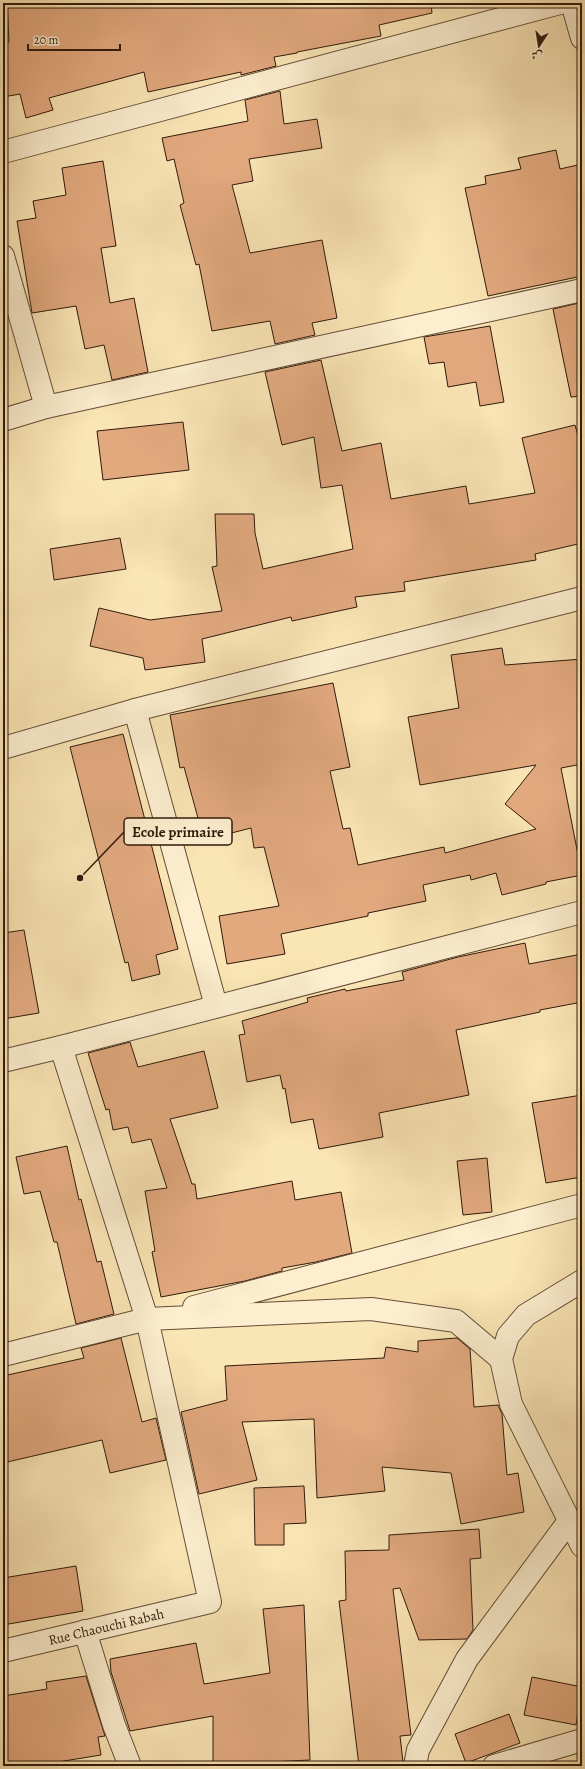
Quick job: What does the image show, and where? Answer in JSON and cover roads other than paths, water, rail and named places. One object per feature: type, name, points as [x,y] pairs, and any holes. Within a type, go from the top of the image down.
[{"type":"street","points":[[3,152],[560,3]]},
{"type":"street","points":[[572,3],[582,38]]},
{"type":"street","points":[[3,256],[46,407]]},
{"type":"street","points":[[3,420],[46,407],[582,290]]},
{"type":"street","points":[[3,748],[135,710],[582,598]]},
{"type":"street","points":[[135,710],[216,1006]]},
{"type":"street","points":[[3,1061],[582,912]]},
{"type":"street","points":[[61,1047],[147,1319]]},
{"type":"street","points":[[3,1355],[147,1319],[582,1205]]},
{"type":"street","points":[[582,1281],[526,1315],[508,1336],[502,1359],[511,1404],[582,1546]]},
{"type":"street","points":[[147,1319],[371,1309],[456,1321],[502,1359]]},
{"type":"street","name":"Rue Chaouchi Rabah","points":[[3,1651],[210,1602],[147,1319]]},
{"type":"street","points":[[415,1766],[418,1750],[467,1659],[569,1521]]},
{"type":"street","points":[[85,1631],[114,1725],[130,1766]]},
{"type":"street","points":[[494,1766],[582,1740]]},
{"type":"place","name":"Ecole primaire","points":[[80,878]]}]
